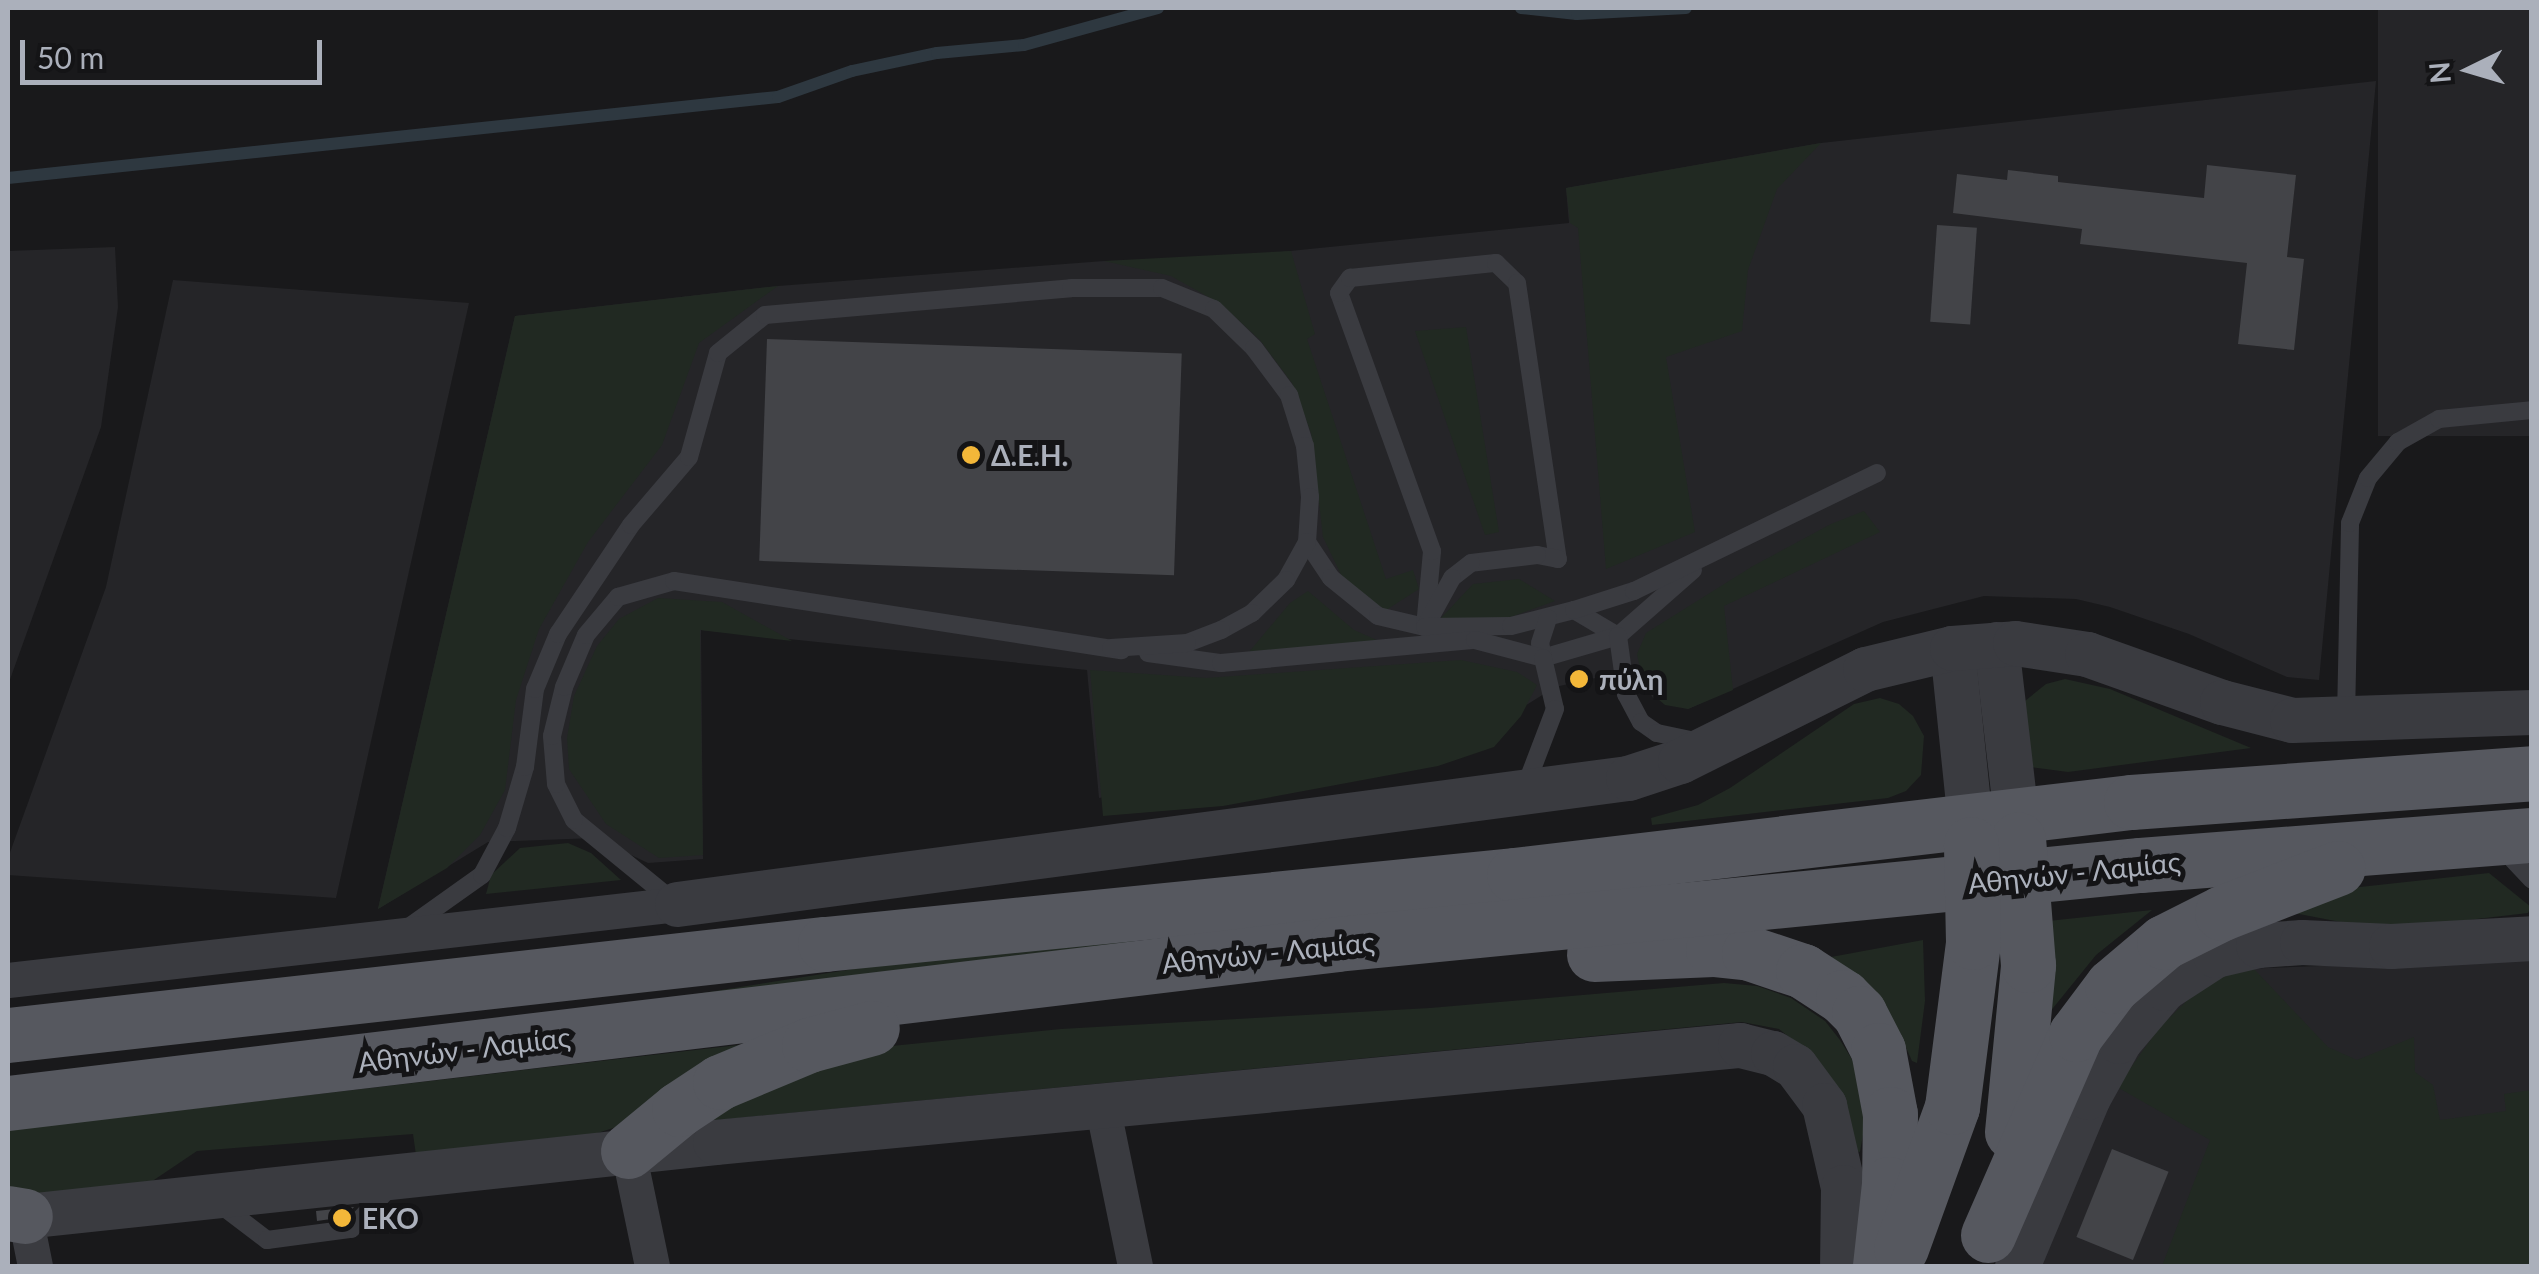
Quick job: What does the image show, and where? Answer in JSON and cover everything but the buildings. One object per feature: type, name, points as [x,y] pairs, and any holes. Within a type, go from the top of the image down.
[{"type":"main road","name":"Αθηνών - Λαμίας","points":[[8,1036],[826,944],[1514,875],[2131,802],[2532,773]]},
{"type":"main road","points":[[1993,818],[1998,880],[2028,965],[2011,1138],[1993,1256]]},
{"type":"main road","name":"Αθηνών - Λαμίας","points":[[8,1103],[1215,957],[1998,880],[2512,836]]},
{"type":"main road","points":[[1993,1256],[2076,1034],[2112,986],[2164,942],[2222,912],[2410,844]]},
{"type":"main road","points":[[1894,1266],[1952,1107],[1968,997],[1998,880]]},
{"type":"main road","points":[[1215,957],[1272,972],[1319,975],[1713,949],[1749,953],[1803,971],[1843,997],[1858,1013],[1878,1050],[1886,1079],[1890,1156],[1880,1266]]},
{"type":"main road","points":[[628,1151],[679,1108],[720,1082],[778,1056],[843,1035],[977,1006],[1094,972]]},
{"type":"street","points":[[1974,646],[1993,818]]},
{"type":"street","points":[[8,980],[677,904],[1628,778],[1722,741],[1866,669],[1974,646],[2088,654],[2255,712],[2292,720],[2346,722],[2532,712]]},
{"type":"street","points":[[1993,1256],[2119,1042],[2164,988],[2215,955],[2287,943],[2391,946],[2532,938]]},
{"type":"street","points":[[19,1228],[211,1197],[628,1151],[1716,1046],[1755,1048],[1795,1066],[1824,1104],[1843,1187],[1842,1266]]},
{"type":"street","points":[[1102,1105],[1135,1266]]},
{"type":"street","points":[[628,1151],[652,1266]]},
{"type":"lane","points":[[1496,263],[1517,283],[1558,559],[1520,556],[1472,564],[1452,578],[1424,627],[1432,551],[1339,293],[1350,278],[1496,263]]},
{"type":"lane","points":[[396,936],[482,874],[507,828],[526,767],[535,689],[558,634],[631,524],[689,458],[718,353],[765,315],[1072,288],[1162,288],[1214,309],[1254,348],[1288,395],[1305,446],[1310,497],[1307,542],[1286,580],[1236,622],[1187,642],[1111,648]]},
{"type":"lane","points":[[2346,722],[2350,524],[2368,478],[2398,442],[2439,420],[2532,410]]},
{"type":"lane","points":[[1307,542],[1331,578],[1378,616],[1424,627],[1511,626],[1634,591],[1877,473]]},
{"type":"lane","points":[[677,904],[574,820],[556,784],[552,736],[564,686],[586,635],[618,597],[674,581],[1220,663],[1476,640],[1543,658],[1618,636],[1708,556]]},
{"type":"lane","points":[[1574,610],[1618,636]]},
{"type":"lane","points":[[1524,791],[1555,709],[1540,643],[1548,618]]},
{"type":"lane","points":[[1618,636],[1626,694],[1641,722],[1657,733],[1677,738],[1722,741]]},
{"type":"lane","points":[[2512,836],[2532,880]]},
{"type":"shaded area","points":[[2378,8],[2531,8],[2531,436],[2378,436]]},
{"type":"shaded area","name":"Δ.Ε.Η.","points":[[2376,81],[2319,680],[2287,677],[2189,634],[2110,607],[2076,599],[1984,596],[1883,622],[1688,709],[1653,698],[1636,669],[1555,687],[1498,723],[1099,798],[1087,670],[701,630],[703,859],[648,863],[595,838],[488,842],[378,909],[515,316],[778,286],[1104,261],[1221,258],[1569,223],[1566,188],[1821,143]]},
{"type":"shaded area","points":[[1821,143],[1777,189],[1748,270],[1742,331],[1666,357],[1695,532],[1606,569],[1578,228],[1570,223],[1566,188]]},
{"type":"shaded area","points":[[115,247],[118,307],[101,427],[8,685],[8,251]]},
{"type":"shaded area","points":[[1291,251],[1315,334],[1307,339],[1386,579],[1413,570],[1419,589],[1383,612],[1345,583],[1323,537],[1311,433],[1292,383],[1260,340],[1221,304],[1171,276],[1104,261]]},
{"type":"shaded area","points":[[173,280],[469,303],[336,898],[8,875],[8,858],[106,587]]},
{"type":"shaded area","points":[[778,286],[699,343],[662,445],[588,542],[539,629],[516,700],[505,790],[480,835],[447,868],[378,909],[515,316]]},
{"type":"shaded area","points":[[1466,327],[1499,532],[1485,535],[1415,331]]},
{"type":"shaded area","points":[[1864,511],[1880,532],[1724,606],[1733,690],[1688,709],[1665,705],[1644,687],[1637,654],[1646,633],[1753,566],[1831,524]]},
{"type":"shaded area","points":[[1519,579],[1555,601],[1508,618],[1440,619],[1473,584]]},
{"type":"shaded area","points":[[1308,591],[1354,630],[1379,641],[1249,652],[1290,603]]},
{"type":"shaded area","points":[[658,598],[722,602],[792,641],[700,630],[703,855],[659,858],[606,824],[569,769],[567,738],[574,696],[597,646],[619,619]]},
{"type":"shaded area","points":[[1461,660],[1517,672],[1537,685],[1521,716],[1494,747],[1438,766],[1223,806],[1103,816],[1090,670],[1206,678]]},
{"type":"shaded area","points":[[2065,679],[2110,689],[2251,748],[2068,772],[2031,767],[2025,701],[2046,684]]},
{"type":"shaded area","points":[[1880,698],[1899,704],[1913,716],[1924,736],[1921,775],[1906,791],[1888,798],[1652,825],[1651,818],[1698,805],[1730,788],[1854,704]]},
{"type":"shaded area","points":[[568,843],[591,853],[621,880],[486,894],[491,875],[520,848]]},
{"type":"shaded area","points":[[2489,873],[2531,907],[2528,913],[2382,930],[2283,911],[2323,891]]},
{"type":"shaded area","points":[[2152,910],[2096,955],[2045,1018],[2048,921]]},
{"type":"shaded area","points":[[1131,925],[1135,950],[18,1127],[14,1102]]},
{"type":"shaded area","points":[[1923,940],[1925,1001],[1917,1063],[1912,1061],[1899,1032],[1831,957]]},
{"type":"shaded area","points":[[2531,958],[2531,1266],[2036,1266],[2126,1060],[2214,970]]},
{"type":"shaded area","points":[[2227,969],[2254,969],[2328,1047],[2357,1060],[2414,1037],[2415,1072],[2433,1085],[2440,1120],[2506,1111],[2504,1094],[2531,1090],[2531,1266],[2162,1266],[2210,1140],[2117,1087],[2159,1028],[2200,988]]},
{"type":"shaded area","points":[[1724,983],[1757,986],[1791,998],[1825,1021],[1853,1061],[1865,1123],[1860,1152],[1852,1150],[1809,1053],[1779,1029],[1742,1022],[697,1122],[694,1115],[882,1047],[1061,1029],[1430,1008]]},
{"type":"shaded area","points":[[782,1040],[632,1122],[588,1136],[416,1155],[413,1134],[197,1151],[148,1184],[52,1194],[8,1191],[8,1130]]},
{"type":"waterway","points":[[8,178],[778,97],[852,71],[937,53],[1024,45],[1158,8]]},
{"type":"waterway","points":[[1521,8],[1577,14],[1686,8]]},
{"type":"place","name":"Δ.Ε.Η.","points":[[971,455]]},
{"type":"place","name":"πύλη","points":[[1579,679]]},
{"type":"place","name":"EKO","points":[[342,1218]]}]
